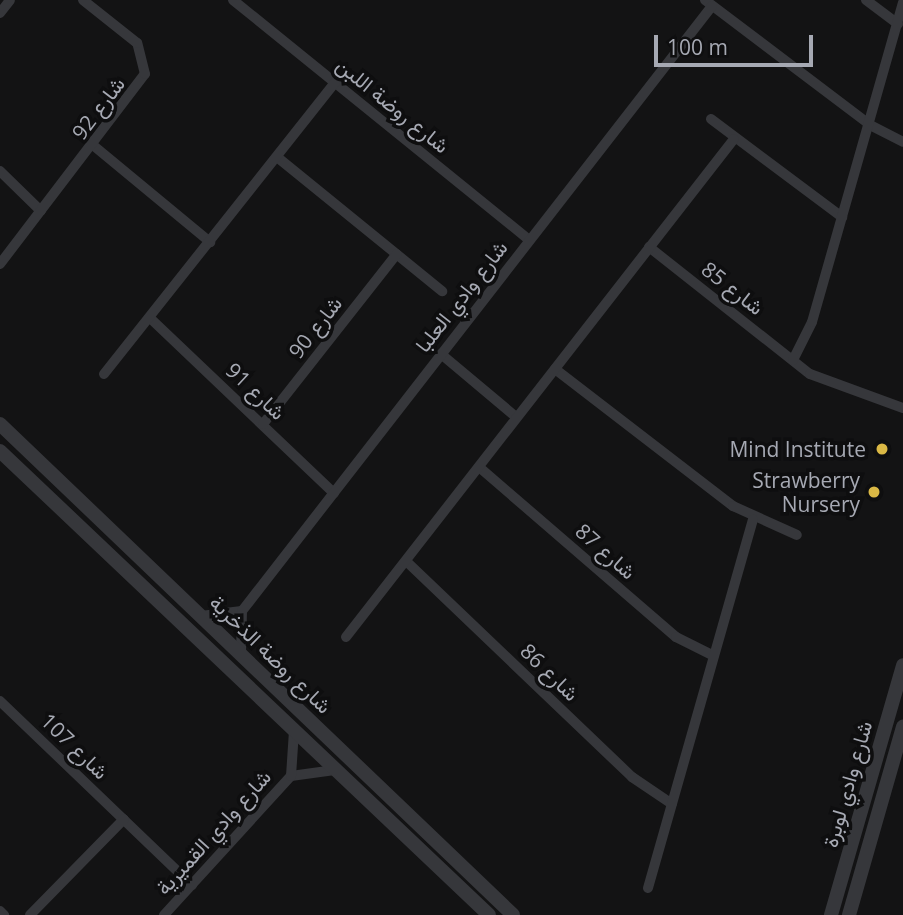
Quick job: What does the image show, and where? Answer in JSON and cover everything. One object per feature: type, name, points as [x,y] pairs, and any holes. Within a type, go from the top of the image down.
[{"type":"street","points":[[0,13],[10,0]]},
{"type":"street","name":"شارع 92","points":[[0,264],[139,87],[147,63],[137,43],[83,0]]},
{"type":"street","name":"شارع روضة اللبن","points":[[233,0],[529,240]]},
{"type":"street","points":[[866,0],[898,24]]},
{"type":"street","points":[[709,3],[870,125],[903,142]]},
{"type":"street","name":"شارع وادي العلبا","points":[[242,611],[709,3]]},
{"type":"street","points":[[793,360],[812,322],[903,3]]},
{"type":"street","points":[[104,374],[335,83]]},
{"type":"street","points":[[711,119],[734,139],[842,217]]},
{"type":"street","points":[[346,637],[734,139]]},
{"type":"street","points":[[94,146],[210,242]]},
{"type":"street","points":[[277,157],[442,291]]},
{"type":"street","points":[[0,172],[41,211]]},
{"type":"street","name":"شارع 85","points":[[649,247],[824,382],[903,408]]},
{"type":"street","name":"شارع 90","points":[[263,424],[397,254]]},
{"type":"street","name":"شارع 91","points":[[150,318],[334,493]]},
{"type":"street","points":[[441,354],[516,417]]},
{"type":"street","points":[[555,369],[753,520],[797,535]]},
{"type":"street","name":"شارع روضة الذخرية","points":[[0,424],[513,915]]},
{"type":"street","name":"شارع روضة الذخرية","points":[[0,451],[489,915]]},
{"type":"street","name":"شارع 87","points":[[479,467],[676,636],[714,656]]},
{"type":"street","points":[[649,888],[753,520]]},
{"type":"street","name":"شارع 86","points":[[406,561],[632,777],[673,804]]},
{"type":"street","points":[[201,616],[242,611],[242,656]]},
{"type":"street","name":"شارع وادي لوبرة","points":[[831,915],[903,664]]},
{"type":"street","name":"شارع 107","points":[[0,701],[192,885]]},
{"type":"street","name":"شارع وادي لوبرة","points":[[849,915],[903,727]]},
{"type":"street","name":"شارع وادي القميرية","points":[[164,915],[291,776],[293,730]]},
{"type":"street","name":"شارع وادي القميرية","points":[[291,776],[335,770]]},
{"type":"street","points":[[30,915],[124,819]]},
{"type":"street","points":[[0,911],[4,915]]},
{"type":"place","name":"Mind Institute","points":[[882,449]]},
{"type":"place","name":"Strawberry Nursery","points":[[874,492]]}]
